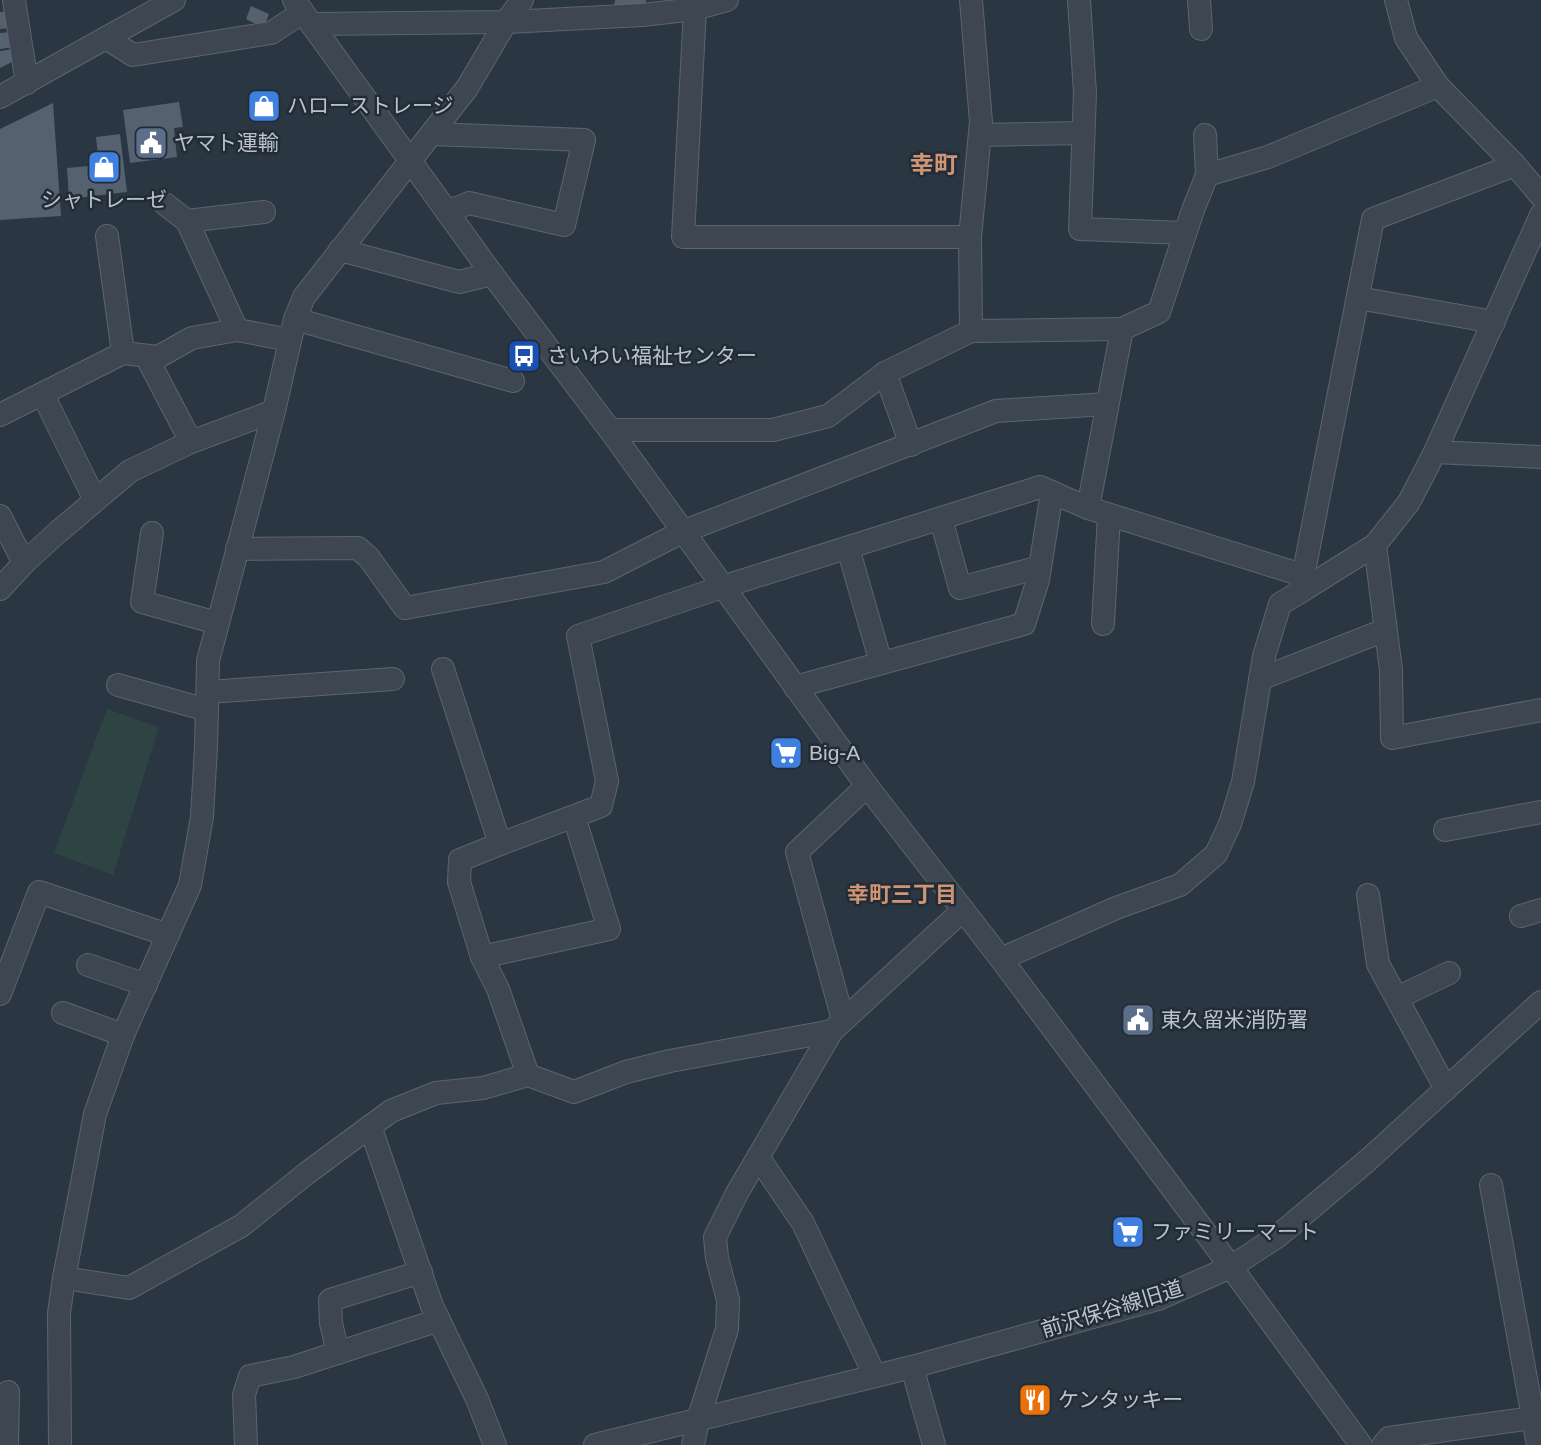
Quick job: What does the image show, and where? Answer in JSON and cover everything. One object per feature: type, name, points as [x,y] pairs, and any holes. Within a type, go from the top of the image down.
[{"type":"street","points":[[14,0],[27,83]]},
{"type":"street","points":[[0,97],[174,0]]},
{"type":"street","points":[[60,1445],[59,1313],[94,1114],[123,1035],[190,885],[202,817],[208,661],[293,330],[304,297],[467,88],[506,22],[522,0]]},
{"type":"street","points":[[970,0],[981,122],[970,237],[971,332]]},
{"type":"street","points":[[1079,0],[1084,93],[1080,229],[1185,233]]},
{"type":"street","points":[[1199,0],[1201,30]]},
{"type":"street","points":[[1396,0],[1406,38],[1438,86],[1539,188]]},
{"type":"street","points":[[106,38],[133,55],[271,33],[303,12],[506,22],[642,15],[694,9],[722,1]]},
{"type":"street","points":[[694,9],[683,237],[970,237]]},
{"type":"street","points":[[303,12],[447,213],[610,430],[867,786],[1001,959],[1232,1267],[1361,1445]]},
{"type":"street","points":[[1207,175],[1268,157],[1438,86]]},
{"type":"street","points":[[980,135],[1083,133]]},
{"type":"street","points":[[432,134],[584,140],[564,225],[469,203],[447,213]]},
{"type":"street","points":[[610,430],[773,430],[828,416],[885,374],[971,332],[1122,329],[1159,312],[1207,175],[1205,135]]},
{"type":"street","points":[[1301,584],[1373,219],[1515,165]]},
{"type":"street","points":[[165,204],[187,221],[237,330]]},
{"type":"street","points":[[187,221],[264,212]]},
{"type":"street","points":[[1001,959],[1116,908],[1180,885],[1216,854],[1230,824],[1243,782],[1263,656],[1280,604],[1301,584],[1375,545],[1409,502],[1435,452],[1541,215]]},
{"type":"street","points":[[107,236],[123,353]]},
{"type":"street","points":[[340,250],[459,282],[492,274]]},
{"type":"street","points":[[1358,298],[1494,322]]},
{"type":"street","points":[[1088,508],[1122,329]]},
{"type":"street","points":[[0,415],[123,353],[158,357],[192,338],[237,330],[293,330],[513,381]]},
{"type":"street","points":[[147,356],[191,442]]},
{"type":"street","points":[[885,374],[911,445]]},
{"type":"street","points":[[43,395],[95,500]]},
{"type":"street","points":[[237,549],[358,548],[369,558],[405,608],[604,572],[682,532],[996,411],[1107,404]]},
{"type":"street","points":[[0,589],[24,563],[130,471],[191,442],[274,411]]},
{"type":"street","points":[[1435,452],[1541,458]]},
{"type":"street","points":[[528,1075],[498,988],[482,957],[459,882],[460,860],[601,806],[607,781],[578,636],[722,587],[1040,487],[1088,508],[1301,584]]},
{"type":"street","points":[[795,687],[1024,624],[1040,567],[1052,492]]},
{"type":"street","points":[[1103,624],[1109,515]]},
{"type":"street","points":[[0,516],[24,563]]},
{"type":"street","points":[[941,519],[960,588],[1040,567]]},
{"type":"street","points":[[152,533],[142,602],[217,623]]},
{"type":"street","points":[[1375,545],[1384,630],[1391,670],[1392,738],[1541,710]]},
{"type":"street","points":[[848,548],[881,663]]},
{"type":"street","points":[[1260,679],[1384,630]]},
{"type":"street","points":[[443,669],[500,844]]},
{"type":"street","points":[[118,685],[207,701],[393,680]]},
{"type":"street","points":[[837,1025],[797,852],[867,786]]},
{"type":"street","points":[[1445,830],[1541,812]]},
{"type":"street","points":[[482,957],[609,929],[573,817]]},
{"type":"street","points":[[0,994],[39,892],[168,935]]},
{"type":"street","points":[[1368,895],[1378,964],[1446,1089]]},
{"type":"street","points":[[693,1445],[698,1420],[727,1329],[728,1300],[717,1258],[715,1237],[758,1157],[837,1025],[963,910]]},
{"type":"street","points":[[88,966],[146,985]]},
{"type":"street","points":[[1397,998],[1449,973]]},
{"type":"street","name":"前沢保谷線旧道","points":[[595,1445],[912,1367],[1158,1299],[1232,1267],[1278,1236],[1368,1160],[1541,1002]]},
{"type":"street","points":[[63,1013],[123,1035]]},
{"type":"street","points":[[64,1278],[129,1288],[241,1226],[307,1173],[391,1111],[436,1093],[483,1088],[528,1075],[574,1092],[626,1072],[837,1025]]},
{"type":"street","points":[[370,1126],[439,1320],[477,1399],[495,1445]]},
{"type":"street","points":[[758,1157],[802,1223],[875,1376]]},
{"type":"street","points":[[1491,1185],[1538,1445]]},
{"type":"street","points":[[338,1353],[331,1323],[330,1300],[421,1272]]},
{"type":"street","points":[[246,1445],[244,1395],[250,1376],[294,1367],[439,1320]]},
{"type":"street","points":[[912,1367],[934,1445]]},
{"type":"street","points":[[8,1392],[8,1445]]},
{"type":"street","points":[[1383,1445],[1389,1438],[1533,1418]]},
{"type":"green space","points":[[107,709],[159,727],[113,875],[54,853]]},
{"type":"building","points":[[615,0],[646,0],[645,8],[614,7]]},
{"type":"building","points":[[251,6],[269,14],[266,22],[256,24],[246,19]]},
{"type":"building","points":[[9,11],[11,28],[0,29],[0,12]]},
{"type":"building","points":[[12,32],[14,47],[0,49],[0,33]]},
{"type":"building","points":[[14,49],[16,60],[0,68],[0,51]]},
{"type":"building","name":"ヤマト運輸","points":[[179,102],[183,127],[174,128],[177,157],[130,163],[123,110]]},
{"type":"building","points":[[53,103],[61,216],[0,220],[0,129]]},
{"type":"building","name":"シャトレーゼ","points":[[120,134],[127,192],[69,199],[67,168],[99,165],[96,137]]},
{"type":"place","name":"ハローストレージ","points":[[264,106]]},
{"type":"place","name":"ヤマト運輸","points":[[151,143]]},
{"type":"place","name":"シャトレーゼ","points":[[104,167]]},
{"type":"place","name":"さいわい福祉センター","points":[[524,356]]},
{"type":"place","name":"Big-A","points":[[786,753]]},
{"type":"place","name":"東久留米消防署","points":[[1138,1020]]},
{"type":"place","name":"ファミリーマート","points":[[1128,1232]]},
{"type":"place","name":"ケンタッキー","points":[[1035,1400]]},
{"type":"district","name":"幸町","points":[[934,165]]},
{"type":"district","name":"幸町三丁目","points":[[902,894]]}]
